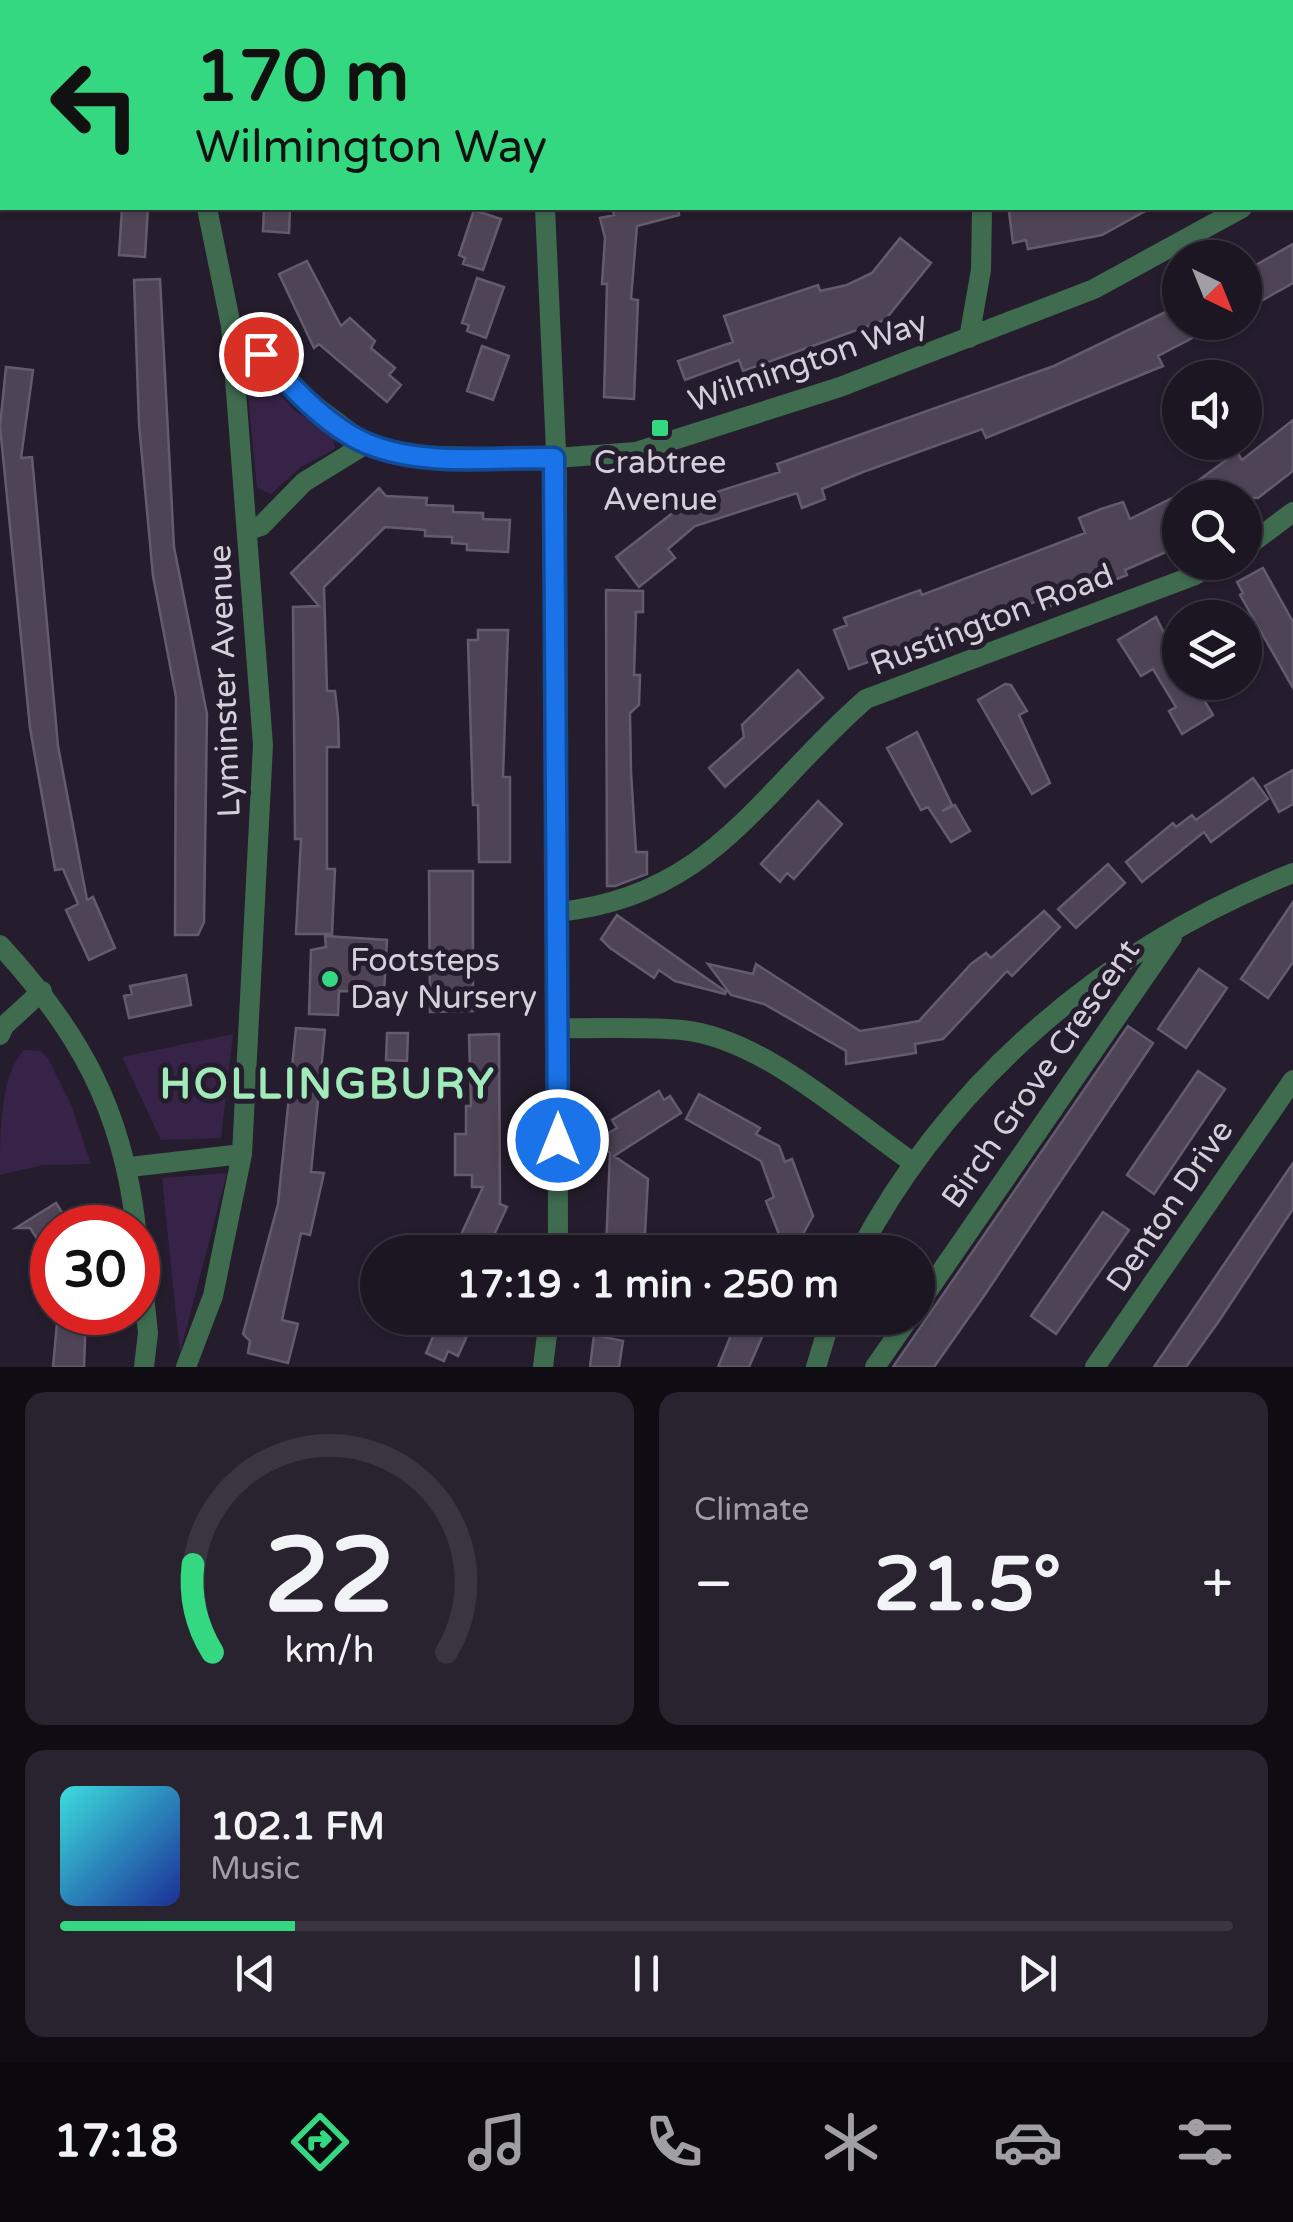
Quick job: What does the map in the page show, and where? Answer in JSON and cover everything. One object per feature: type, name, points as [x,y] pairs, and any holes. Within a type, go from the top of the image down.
[{"type":"street","name":"Lyminster Avenue","points":[[186,1367],[213,1296],[242,1154],[263,745],[250,530],[231,326],[207,210]]},
{"type":"street","points":[[546,210],[554,458],[558,1235]]},
{"type":"street","points":[[970,338],[981,270],[982,210]]},
{"type":"street","name":"Wilmington Way","points":[[231,326],[298,394],[366,444],[411,456],[554,458],[636,452],[840,387],[1094,289],[1238,210]]},
{"type":"street","points":[[250,530],[261,526],[304,482],[366,444]]},
{"type":"street","points":[[1262,535],[1293,512]]},
{"type":"street","name":"Rustington Road","points":[[558,912],[600,908],[648,892],[689,870],[727,840],[829,731],[866,700],[1172,580]]},
{"type":"street","name":"Birch Grove Crescent","points":[[869,1235],[912,1162],[959,1104],[1024,1037],[1100,978],[1179,927],[1293,873]]},
{"type":"street","name":"Birch Grove Crescent","points":[[935,1281],[1179,927]]},
{"type":"street","points":[[0,945],[42,991],[99,1087],[130,1167],[134,1205]]},
{"type":"street","points":[[0,1035],[4,1026],[42,991]]},
{"type":"street","points":[[559,1028],[684,1030],[716,1038],[763,1058],[912,1162]]},
{"type":"street","name":"Denton Drive","points":[[1095,1367],[1293,1080]]},
{"type":"street","points":[[130,1167],[242,1154]]},
{"type":"street","points":[[144,1367],[148,1335]]},
{"type":"street","points":[[543,1367],[548,1335]]},
{"type":"street","points":[[816,1367],[825,1335]]},
{"type":"street","points":[[875,1367],[897,1335]]},
{"type":"shaded area","points":[[262,373],[293,409],[333,437],[335,449],[301,467],[271,494],[257,488],[246,375]]},
{"type":"shaded area","points":[[233,1034],[221,1138],[161,1140],[122,1057]]},
{"type":"shaded area","points":[[24,1050],[41,1051],[48,1058],[72,1107],[91,1164],[43,1165],[0,1175],[6,1090]]},
{"type":"shaded area","points":[[227,1173],[180,1353],[162,1178]]},
{"type":"building","points":[[122,210],[148,210],[145,257],[119,255]]},
{"type":"building","points":[[264,210],[290,210],[289,233],[263,231]]},
{"type":"building","points":[[474,210],[501,219],[483,270],[463,264],[465,258],[459,255]]},
{"type":"building","points":[[613,210],[678,210],[679,215],[637,226],[631,299],[638,300],[634,399],[604,397],[607,284],[602,284],[605,238],[600,218],[614,215]]},
{"type":"building","points":[[1147,210],[1102,235],[1028,249],[1026,240],[1013,243],[1009,212]]},
{"type":"building","points":[[900,238],[931,263],[885,320],[743,371],[739,360],[685,380],[678,361],[733,342],[724,316],[818,285],[820,291],[847,285],[872,273]]},
{"type":"building","points":[[1293,244],[1293,283],[1262,300],[1262,261]]},
{"type":"building","points":[[307,261],[341,326],[350,318],[375,341],[371,348],[395,368],[389,375],[401,385],[387,402],[319,344],[314,348],[279,274]]},
{"type":"building","points":[[477,278],[504,287],[486,338],[467,331],[469,325],[462,323]]},
{"type":"building","points":[[160,279],[174,547],[207,714],[204,922],[198,935],[175,935],[176,697],[153,576],[139,424],[134,280]]},
{"type":"building","points":[[1162,314],[1162,340],[1189,340],[1158,356],[1162,366],[986,438],[982,429],[863,472],[822,489],[825,499],[802,508],[797,493],[695,526],[668,549],[675,558],[639,587],[616,557],[688,501],[780,472],[777,464],[1054,366]]},
{"type":"building","points":[[482,346],[509,356],[493,400],[467,391]]},
{"type":"building","points":[[6,367],[33,370],[21,458],[32,457],[58,746],[87,900],[93,897],[115,948],[89,960],[66,910],[78,904],[63,869],[55,870],[30,728],[0,426]]},
{"type":"building","points":[[1293,420],[1293,471],[1262,495],[1262,480],[1199,480],[1226,460],[1262,460],[1262,444]]},
{"type":"building","points":[[379,488],[386,496],[427,498],[426,505],[453,506],[453,512],[483,513],[483,519],[510,520],[508,552],[467,550],[467,544],[452,543],[452,537],[385,527],[324,587],[327,691],[335,691],[339,747],[327,747],[327,869],[335,869],[332,934],[296,934],[301,839],[295,839],[293,607],[319,606],[291,573]]},
{"type":"building","points":[[1123,502],[1130,519],[1162,503],[1162,554],[1125,570],[1127,575],[1051,606],[1048,597],[849,669],[834,630],[847,625],[844,618],[920,590],[922,595],[1085,533],[1079,518],[1101,509]]},
{"type":"building","points":[[1262,569],[1293,622],[1293,688],[1262,634],[1262,600],[1243,600],[1240,595],[1243,593],[1237,582],[1262,580]]},
{"type":"building","points":[[606,590],[643,591],[643,612],[636,612],[634,675],[640,675],[639,705],[630,713],[636,852],[647,852],[647,874],[615,886],[607,886]]},
{"type":"building","points":[[1156,617],[1162,629],[1162,684],[1153,669],[1141,676],[1118,640]]},
{"type":"building","points":[[478,630],[508,630],[503,777],[510,777],[510,862],[479,862],[478,805],[473,805],[468,640],[478,640]]},
{"type":"building","points":[[798,670],[823,698],[725,787],[709,768],[744,737],[742,725]]},
{"type":"building","points":[[1005,684],[1011,685],[1027,711],[1019,715],[1050,783],[1032,794],[978,700]]},
{"type":"building","points":[[1172,700],[1204,700],[1213,715],[1182,734],[1169,711],[1176,707]]},
{"type":"building","points":[[917,732],[952,805],[942,811],[955,805],[970,831],[951,842],[928,807],[921,810],[887,748]]},
{"type":"building","points":[[1293,770],[1293,804],[1279,812],[1265,786]]},
{"type":"building","points":[[1253,778],[1268,799],[1211,842],[1204,832],[1142,882],[1126,862],[1173,823],[1176,827],[1192,815],[1196,820]]},
{"type":"building","points":[[818,801],[842,824],[794,879],[787,873],[780,882],[761,864]]},
{"type":"building","points":[[1108,864],[1125,883],[1076,928],[1058,909]]},
{"type":"building","points":[[429,871],[473,871],[473,1011],[430,1012]]},
{"type":"building","points":[[1293,902],[1293,962],[1268,998],[1241,979]]},
{"type":"building","points":[[1044,911],[1060,927],[1012,976],[1007,971],[943,1039],[915,1044],[916,1053],[846,1064],[846,1051],[764,1004],[731,995],[708,964],[753,974],[756,964],[860,1031],[919,1021],[971,964],[986,953],[991,958]]},
{"type":"building","points":[[617,915],[725,994],[675,981],[659,970],[654,978],[610,948],[601,939]]},
{"type":"building","points":[[325,936],[387,940],[384,992],[339,991],[338,1015],[309,1014],[311,950],[326,947]]},
{"type":"building","points":[[1199,969],[1227,988],[1186,1048],[1158,1029]]},
{"type":"building","points":[[186,975],[191,1005],[129,1018],[124,996],[132,994],[130,986]]},
{"type":"building","points":[[1128,1026],[1153,1043],[934,1367],[893,1367],[915,1335],[935,1335],[935,1306]]},
{"type":"building","points":[[296,1028],[325,1030],[311,1172],[324,1173],[310,1235],[301,1233],[282,1320],[298,1324],[288,1363],[248,1353],[250,1341],[243,1334],[278,1204]]},
{"type":"building","points":[[387,1033],[408,1033],[407,1061],[386,1060]]},
{"type":"building","points":[[499,1034],[500,1204],[507,1207],[494,1235],[461,1235],[483,1187],[472,1187],[472,1175],[455,1175],[455,1134],[466,1134],[466,1106],[471,1106],[469,1035]]},
{"type":"building","points":[[1198,1071],[1225,1089],[1154,1194],[1127,1175]]},
{"type":"building","points":[[659,1091],[664,1100],[670,1096],[681,1113],[614,1156],[648,1179],[645,1233],[638,1235],[607,1235],[610,1153],[596,1140],[617,1128],[612,1120]]},
{"type":"building","points":[[699,1094],[760,1128],[756,1134],[779,1146],[785,1162],[792,1159],[813,1216],[802,1235],[779,1235],[766,1201],[774,1197],[761,1161],[686,1119]]},
{"type":"building","points":[[1293,1163],[1293,1209],[1219,1321],[1186,1367],[1154,1367]]},
{"type":"building","points":[[1103,1212],[1129,1230],[1056,1334],[1031,1316]]},
{"type":"building","points":[[56,1335],[85,1335],[84,1367],[53,1367]]},
{"type":"building","points":[[434,1335],[467,1335],[458,1356],[448,1351],[444,1361],[426,1353]]},
{"type":"building","points":[[594,1335],[623,1341],[619,1367],[590,1367]]},
{"type":"building","points":[[731,1335],[763,1335],[749,1367],[718,1367]]},
{"type":"place","name":"Crabtree Avenue","points":[[660,428]]},
{"type":"place","name":"Footsteps Day Nursery","points":[[330,979]]},
{"type":"district","name":"HOLLINGBURY","points":[[328,1084]]},
{"type":"route","points":[[261,354],[298,394],[366,444],[411,456],[554,458],[558,1140]]}]
